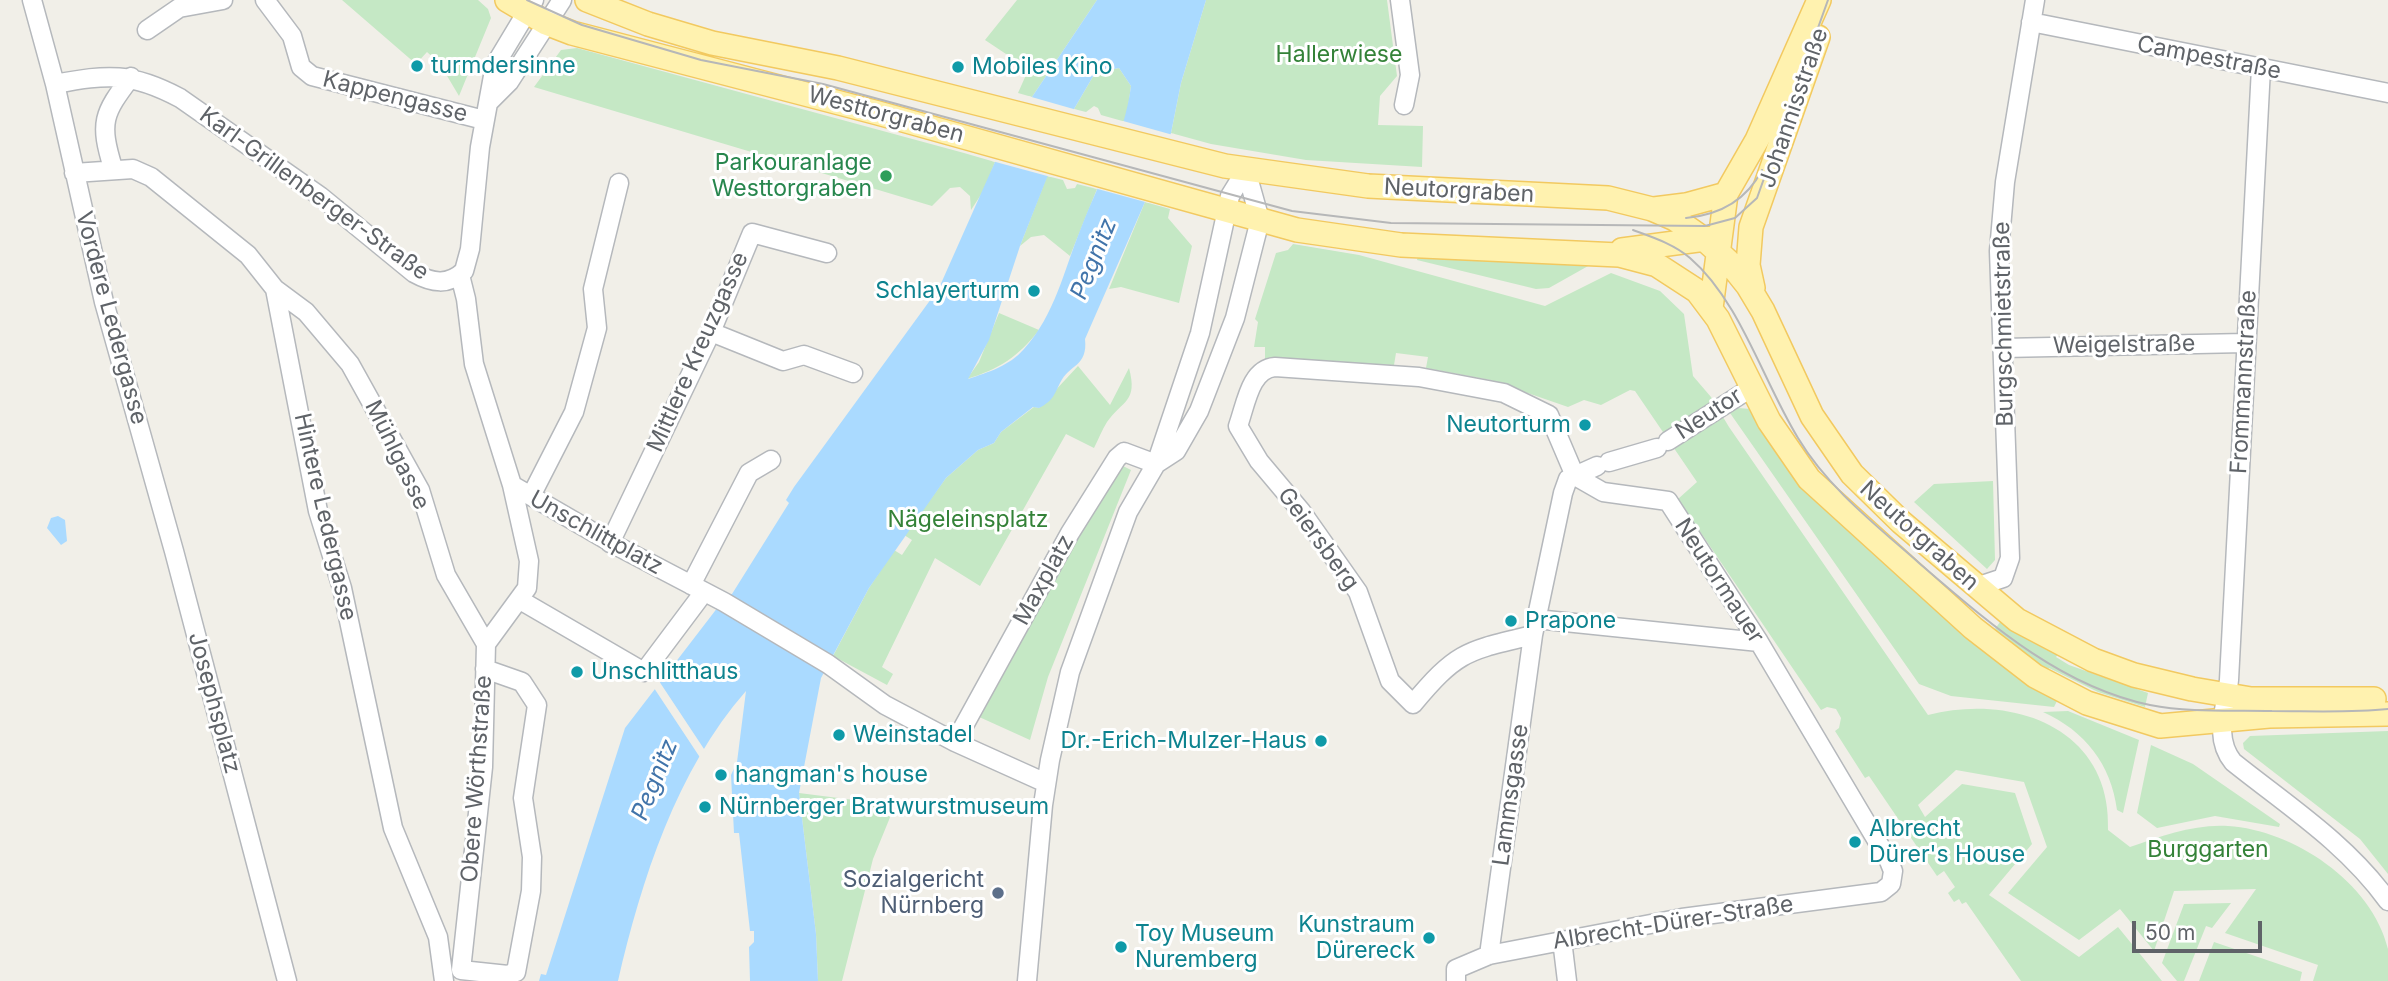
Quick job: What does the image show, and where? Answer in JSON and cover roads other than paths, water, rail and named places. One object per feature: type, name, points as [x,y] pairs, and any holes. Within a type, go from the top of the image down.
[{"type":"main road","name":"Westtorgraben","points":[[587,0],[648,24],[704,41],[838,68],[1246,170]]},
{"type":"main road","name":"Johannisstraße","points":[[1714,242],[1726,194],[1763,129],[1819,0]]},
{"type":"main road","name":"Johannisstraße","points":[[1756,298],[1749,275],[1748,247],[1755,216],[1831,0]]},
{"type":"main road","name":"Westtorgraben","points":[[528,9],[630,50],[793,90],[1227,209]]},
{"type":"main road","name":"Neutorgraben","points":[[1246,170],[1379,187],[1608,198],[1652,209],[1675,219],[1714,242],[1756,298],[1812,416],[1838,457],[1869,493],[1976,587],[2025,625],[2080,655],[2134,675],[2227,696],[2268,700],[2388,698]]},
{"type":"main road","name":"Johannisstraße","points":[[1652,209],[1685,205],[1726,194]]},
{"type":"main road","name":"Neutorgraben","points":[[1227,209],[1310,233],[1387,243],[1627,256],[1657,265],[1692,286],[1712,308],[1751,388],[1790,454],[1820,491],[2018,664],[2075,697],[2143,722],[2166,726],[2222,720],[2388,714]]},
{"type":"main road","name":"Johannisstraße","points":[[1714,242],[1755,216]]},
{"type":"main road","name":"Neutorgraben","points":[[1595,254],[1714,242]]},
{"type":"main road","points":[[1712,308],[1714,242]]},
{"type":"street","name":"Vordere Ledergasse","points":[[32,0],[55,83],[104,302],[174,551]]},
{"type":"street","points":[[147,30],[179,8],[223,0]]},
{"type":"street","name":"Kappengasse","points":[[265,0],[292,36],[301,67],[312,76],[484,120]]},
{"type":"street","points":[[512,485],[474,364],[466,299],[460,275],[470,249],[484,120],[490,101],[495,65],[528,9],[562,0]]},
{"type":"street","points":[[1400,0],[1410,75],[1404,105]]},
{"type":"street","name":"Burgschmietstraße","points":[[1976,587],[2000,580],[2008,568],[2011,523],[2007,472],[2001,222],[2035,0]]},
{"type":"street","name":"Campestraße","points":[[2031,22],[2388,93]]},
{"type":"street","name":"Frommannstraße","points":[[2222,720],[2227,696],[2261,68]]},
{"type":"street","name":"Karl-Grillenberger-Straße","points":[[55,83],[98,76],[131,77],[156,85],[190,104],[320,196],[414,273],[439,282],[460,275]]},
{"type":"street","points":[[113,168],[104,135],[104,119],[108,108],[131,77]]},
{"type":"street","name":"Hintere Ledergasse","points":[[74,173],[113,168],[133,169],[150,177],[248,255],[275,289],[318,511],[342,588],[393,828],[438,937],[444,981]]},
{"type":"street","points":[[1027,981],[1046,783],[1070,673],[1128,512],[1156,464],[1206,310],[1227,209],[1246,170]]},
{"type":"street","points":[[1156,464],[1175,451],[1199,411],[1235,318],[1260,220],[1246,170]]},
{"type":"street","points":[[531,496],[573,412],[587,364],[597,328],[593,289],[619,183]]},
{"type":"street","name":"Mittlere Kreuzgasse","points":[[610,543],[711,332],[752,233],[828,253]]},
{"type":"street","name":"Mühlgasse","points":[[275,289],[306,312],[350,364],[420,490],[446,575],[486,644]]},
{"type":"street","points":[[711,332],[783,361],[804,355],[853,373]]},
{"type":"street","name":"Weigelstraße","points":[[2003,348],[2245,343]]},
{"type":"street","name":"Geiersberg","points":[[1535,627],[1465,653],[1443,668],[1413,704],[1390,681],[1358,592],[1301,511],[1259,461],[1238,426],[1256,374],[1265,368],[1419,377],[1504,393],[1549,415],[1575,476]]},
{"type":"street","name":"Neutor","points":[[1575,476],[1663,445],[1751,388]]},
{"type":"street","name":"Maxplatz","points":[[955,742],[1070,533],[1116,458],[1124,452],[1156,464]]},
{"type":"street","points":[[520,600],[644,672],[697,589],[749,473],[771,460]]},
{"type":"street","name":"Lammsgasse","points":[[1489,955],[1535,627],[1563,493],[1568,479],[1575,476]]},
{"type":"street","name":"Neutormauer","points":[[1575,476],[1603,492],[1668,501],[1759,642],[1889,861],[1893,871],[1891,884]]},
{"type":"street","name":"Unschlittplatz","points":[[512,485],[610,543],[723,602],[828,664],[885,705],[955,742]]},
{"type":"street","name":"Unschlittplatz","points":[[512,485],[529,561],[527,588],[520,600]]},
{"type":"street","name":"Josephsplatz","points":[[174,551],[287,981]]},
{"type":"street","name":"Obere Wörthstraße","points":[[485,669],[522,682],[537,705],[523,798],[532,858],[531,891],[516,972],[508,975],[461,970],[482,779],[485,669],[486,644],[520,600]]},
{"type":"street","points":[[1535,627],[1759,642]]},
{"type":"street","points":[[2222,720],[2225,751],[2233,762],[2332,838],[2357,861],[2388,901]]},
{"type":"street","points":[[955,742],[1046,783]]},
{"type":"street","name":"Albrecht-Dürer-Straße","points":[[1456,975],[1489,955],[1682,918],[1881,892],[1891,884]]},
{"type":"street","points":[[1562,940],[1567,981]]},
{"type":"water","name":"Pegnitz","points":[[1097,0],[1206,0],[1181,83],[1171,133],[1145,202],[1085,339],[1084,355],[1064,377],[1047,403],[1039,408],[1033,407],[1001,432],[994,443],[978,450],[946,478],[869,588],[821,678],[799,793],[816,934],[818,981],[750,981],[749,947],[754,942],[754,931],[750,931],[739,833],[734,833],[731,775],[737,762],[746,691],[700,755],[681,791],[650,866],[618,981],[539,981],[541,974],[546,975],[625,728],[728,594],[732,594],[789,503],[786,500],[794,487],[939,288],[995,162],[1032,97]],"holes":[[[1119,68],[1131,86],[1117,141],[1044,322],[1035,336],[1012,360],[968,379],[989,340],[1020,246],[1074,109],[1095,73]]]},
{"type":"water","points":[[58,516],[65,520],[67,541],[61,545],[47,528],[51,518]]},
{"type":"tram line","points":[[527,0],[582,25],[701,60],[823,84],[1292,211],[1391,223],[1705,226],[1735,218],[1757,198],[1828,0]]},
{"type":"tram line","points":[[1686,218],[1710,214],[1740,198],[1762,170]]},
{"type":"tram line","points":[[1633,230],[1677,249],[1708,276],[1737,319],[1798,438],[1838,490],[1945,585],[2026,649],[2085,683],[2117,696],[2165,708],[2211,711],[2388,709]]},
{"type":"place","name":"turmdersinne","points":[[417,66]]},
{"type":"place","name":"Mobiles Kino","points":[[958,67]]},
{"type":"place","name":"Parkouranlage Westtorgraben","points":[[886,176]]},
{"type":"place","name":"Schlayerturm","points":[[1034,291]]},
{"type":"place","name":"Neutorturm","points":[[1585,425]]},
{"type":"place","name":"Prapone","points":[[1511,621]]},
{"type":"place","name":"Unschlitthaus","points":[[577,672]]},
{"type":"place","name":"Weinstadel","points":[[839,735]]},
{"type":"place","name":"Dr.-Erich-Mulzer-Haus","points":[[1321,741]]},
{"type":"place","name":"hangman's house","points":[[721,775]]},
{"type":"place","name":"Nürnberger Bratwurstmuseum","points":[[705,807]]},
{"type":"place","name":"Albrecht Dürer's House","points":[[1855,842]]},
{"type":"place","name":"Sozialgericht Nürnberg","points":[[998,893]]},
{"type":"place","name":"Kunstraum Dürereck","points":[[1429,938]]},
{"type":"place","name":"Toy Museum Nuremberg","points":[[1121,947]]},
{"type":"park label","name":"Hallerwiese","points":[[1339,55]]},
{"type":"park label","name":"Nägeleinsplatz","points":[[968,520]]},
{"type":"park label","name":"Burggarten","points":[[2208,850]]}]
